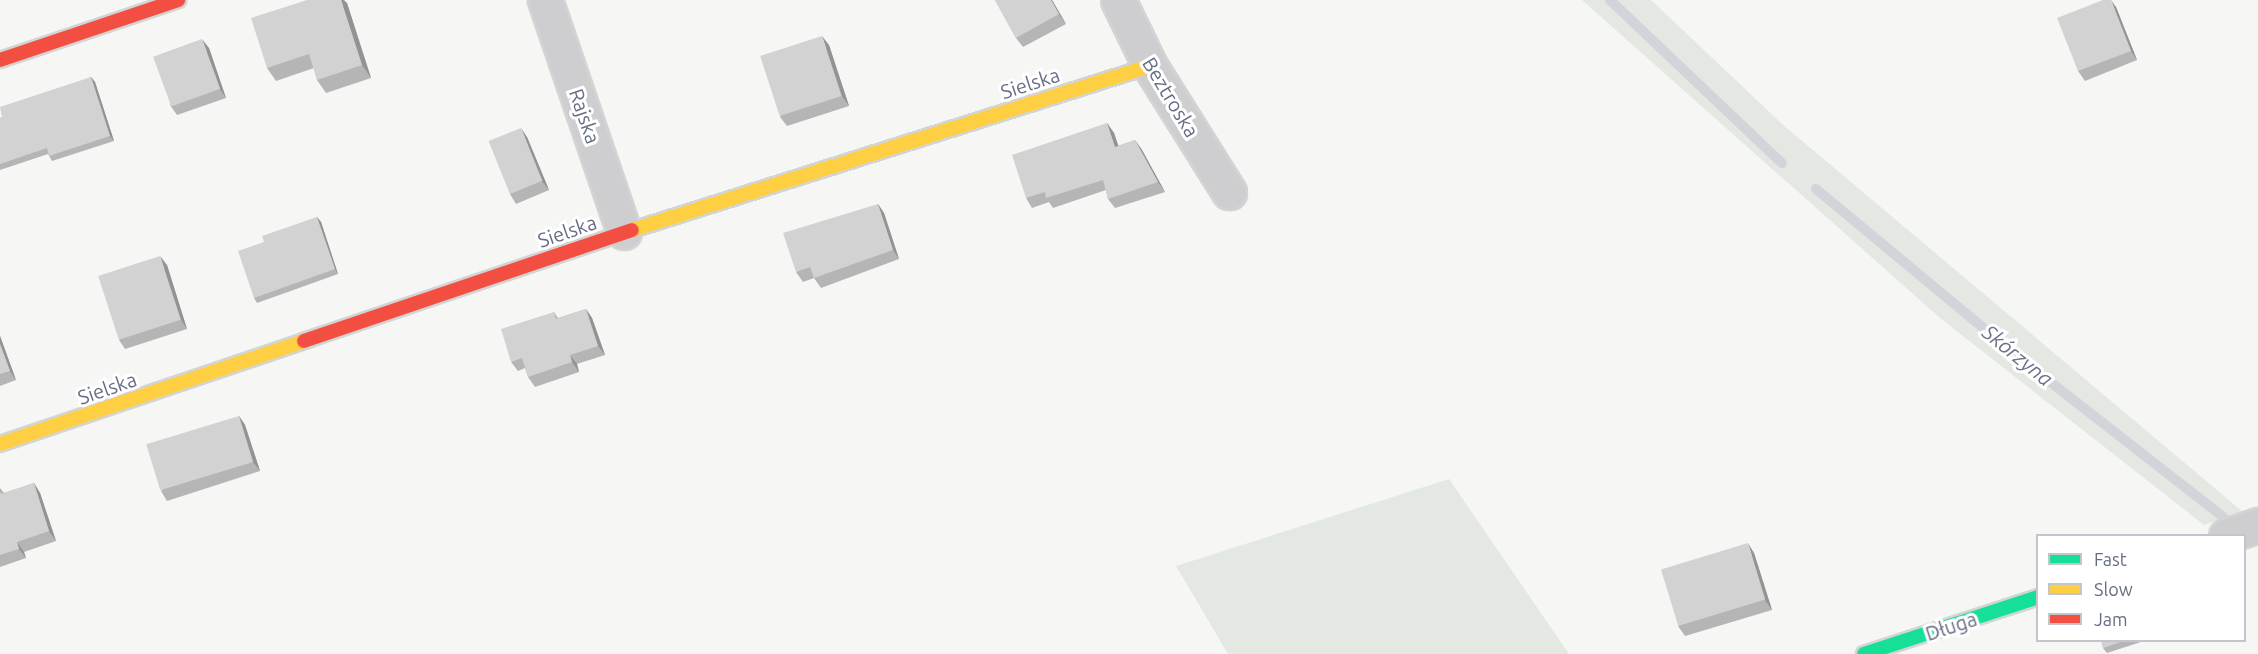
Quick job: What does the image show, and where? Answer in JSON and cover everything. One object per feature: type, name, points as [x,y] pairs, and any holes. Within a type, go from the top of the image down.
[{"type":"street","points":[[0,60],[178,0]]},
{"type":"street","name":"Rajska","points":[[545,0],[624,232]]},
{"type":"street","name":"Beztroska","points":[[1118,0],[1150,66],[1229,192]]},
{"type":"street","name":"Sielska","points":[[0,444],[624,232],[1150,66]]},
{"type":"street","points":[[2232,534],[2258,525]]},
{"type":"street","name":"Długa","points":[[1864,654],[2036,597]]},
{"type":"shaded area","points":[[1582,0],[1651,0],[1782,124],[2243,512],[2204,525],[1940,318]]},
{"type":"shaded area","points":[[1449,479],[1569,654],[1228,654],[1176,566]]},
{"type":"building","points":[[307,0],[341,0],[362,65],[317,80],[309,54],[267,68],[251,18]]},
{"type":"building","points":[[995,0],[1051,0],[1059,14],[1016,38]]},
{"type":"building","points":[[2103,0],[2111,0],[2131,51],[2078,71],[2057,18]]},
{"type":"building","points":[[822,36],[841,96],[780,116],[760,56]]},
{"type":"building","points":[[202,39],[220,89],[171,107],[153,57]]},
{"type":"building","points":[[91,77],[110,136],[49,156],[47,148],[0,164],[0,118],[2,117],[0,107]]},
{"type":"building","points":[[1107,123],[1115,147],[1135,140],[1158,182],[1108,199],[1103,180],[1046,198],[1045,192],[1026,198],[1012,155]]},
{"type":"building","points":[[521,128],[542,181],[510,194],[489,141]]},
{"type":"building","points":[[878,204],[893,250],[814,278],[810,267],[796,272],[783,233]]},
{"type":"building","points":[[317,217],[335,269],[254,298],[238,251],[264,242],[262,236]]},
{"type":"building","points":[[160,256],[181,320],[119,340],[98,276]]},
{"type":"building","points":[[586,309],[598,346],[570,355],[572,362],[528,377],[522,358],[511,362],[501,329],[554,312],[556,319]]},
{"type":"building","points":[[0,344],[10,371],[0,374]]},
{"type":"building","points":[[239,416],[253,462],[160,490],[146,444]]},
{"type":"building","points":[[34,483],[49,531],[17,542],[19,549],[0,555],[0,491],[1,494]]},
{"type":"building","points":[[1748,543],[1765,599],[1678,626],[1661,570]]},
{"type":"building","points":[[2102,642],[2121,642],[2103,648]]},
{"type":"waterway","name":"Skórzyna","points":[[1610,0],[1782,163]]},
{"type":"waterway","name":"Skórzyna","points":[[1816,189],[2021,359],[2223,517]]},
{"type":"traffic: fast","points":[[1864,654],[2036,598]]},
{"type":"traffic: slow","points":[[632,230],[1150,66]]},
{"type":"traffic: slow","points":[[0,444],[304,341]]},
{"type":"traffic: jam","points":[[0,60],[178,0]]},
{"type":"traffic: jam","points":[[304,341],[632,230]]}]
